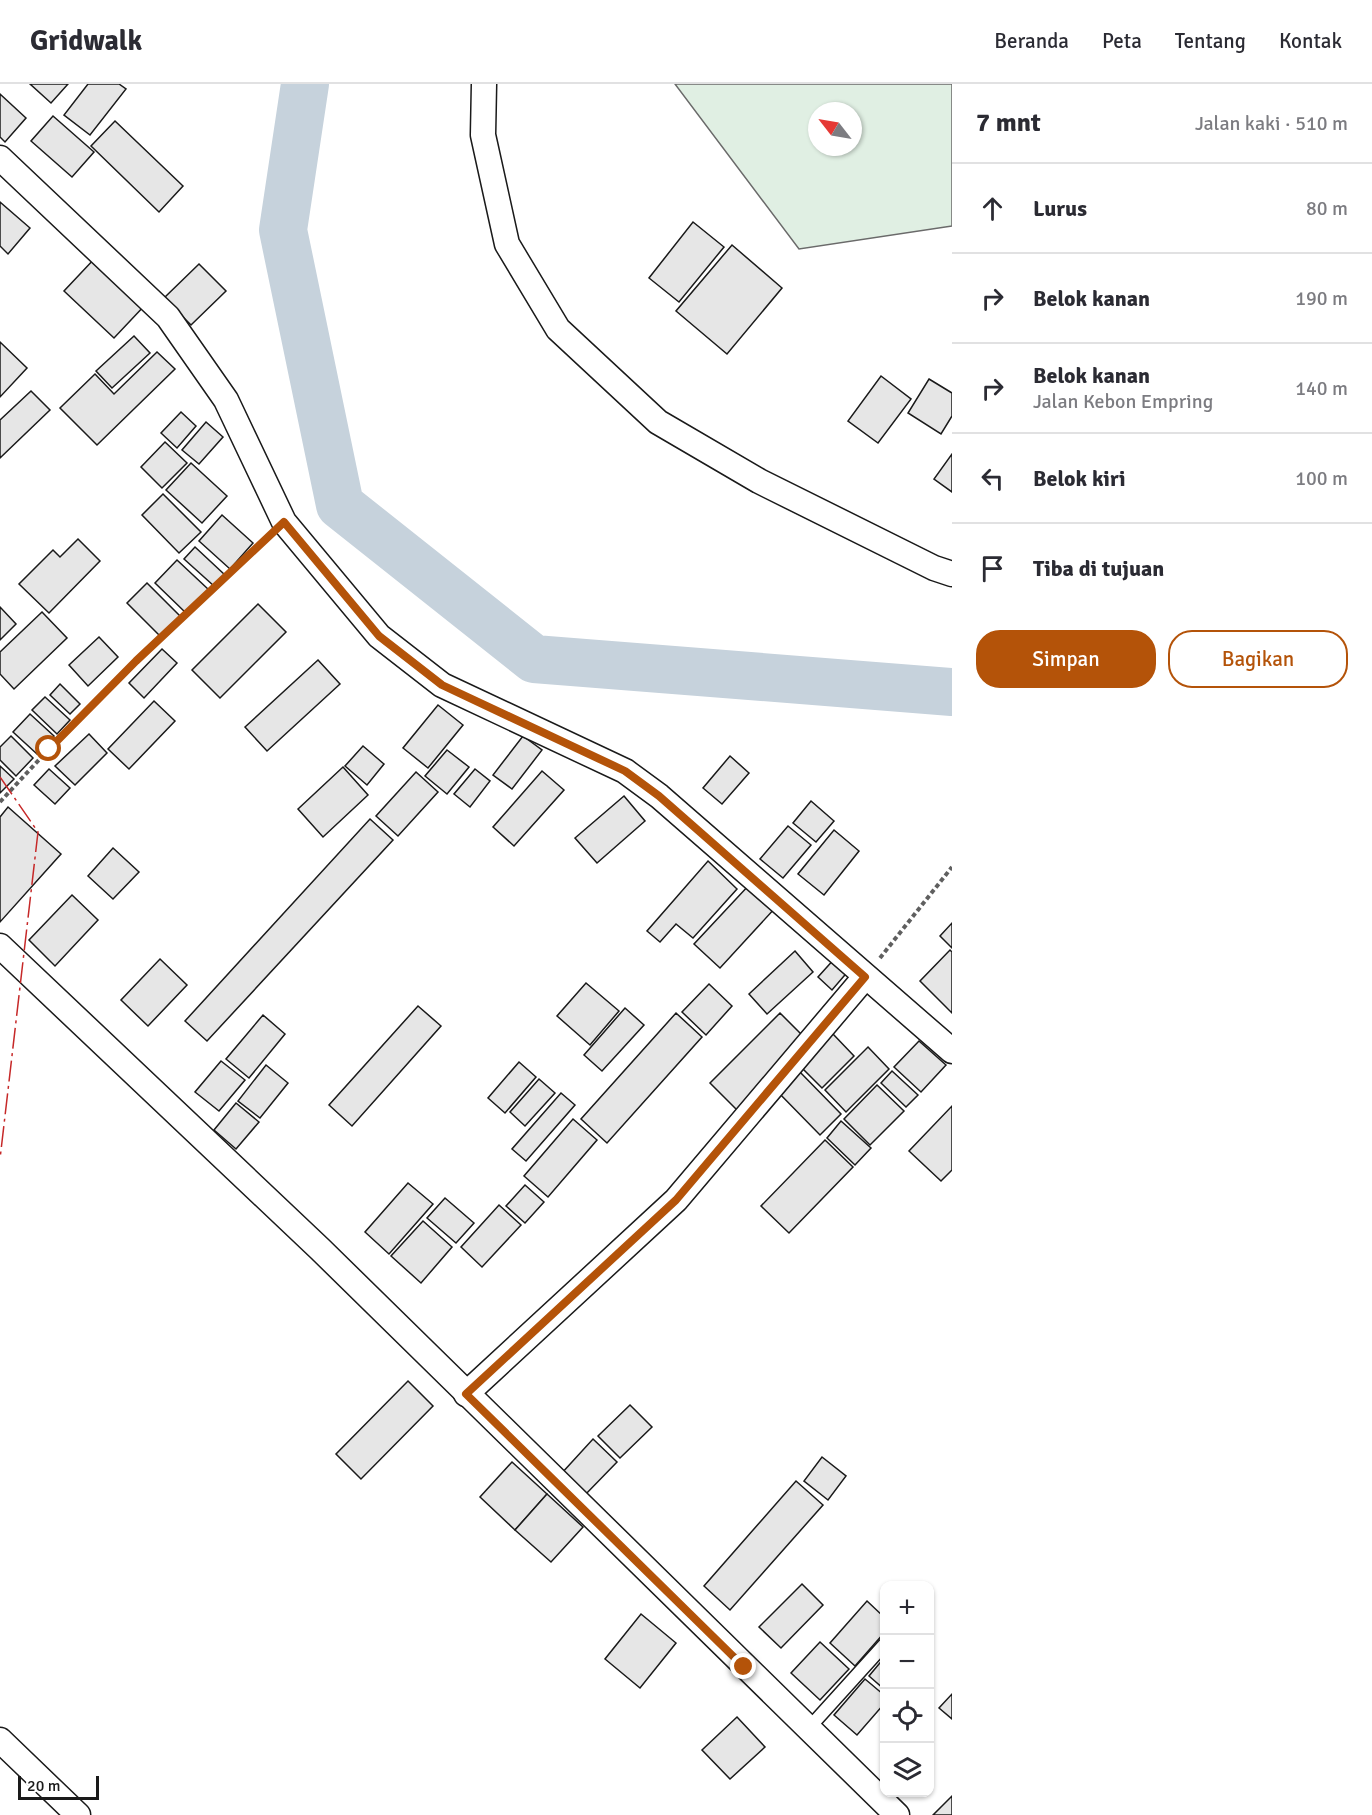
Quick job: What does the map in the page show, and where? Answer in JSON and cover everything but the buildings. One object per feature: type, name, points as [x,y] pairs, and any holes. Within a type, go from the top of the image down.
[{"type":"street","points":[[484,84],[483,135],[507,244],[558,329],[658,422],[759,481],[934,568],[952,574]]},
{"type":"street","points":[[0,158],[168,317],[226,400],[284,522],[379,636],[442,685],[625,771],[659,796],[952,1051]]},
{"type":"street","points":[[0,946],[320,1249],[897,1815]]},
{"type":"street","points":[[466,1394],[676,1200],[865,977]]},
{"type":"street","points":[[0,1740],[78,1815]]},
{"type":"lane","points":[[808,1729],[880,1650]]},
{"type":"path","points":[[0,802],[136,661],[284,522]]},
{"type":"path","points":[[865,977],[952,867]]},
{"type":"green space","points":[[675,84],[952,84],[952,226],[799,249]]},
{"type":"waterway","points":[[305,84],[283,230],[340,505],[534,659],[952,692]]},
{"type":"power","points":[[0,777],[38,832],[0,1159]]},
{"type":"route","points":[[49,749],[136,661],[226,579],[284,522],[379,636],[442,685],[625,771],[659,796],[865,977],[676,1200],[466,1394],[744,1667]]}]
